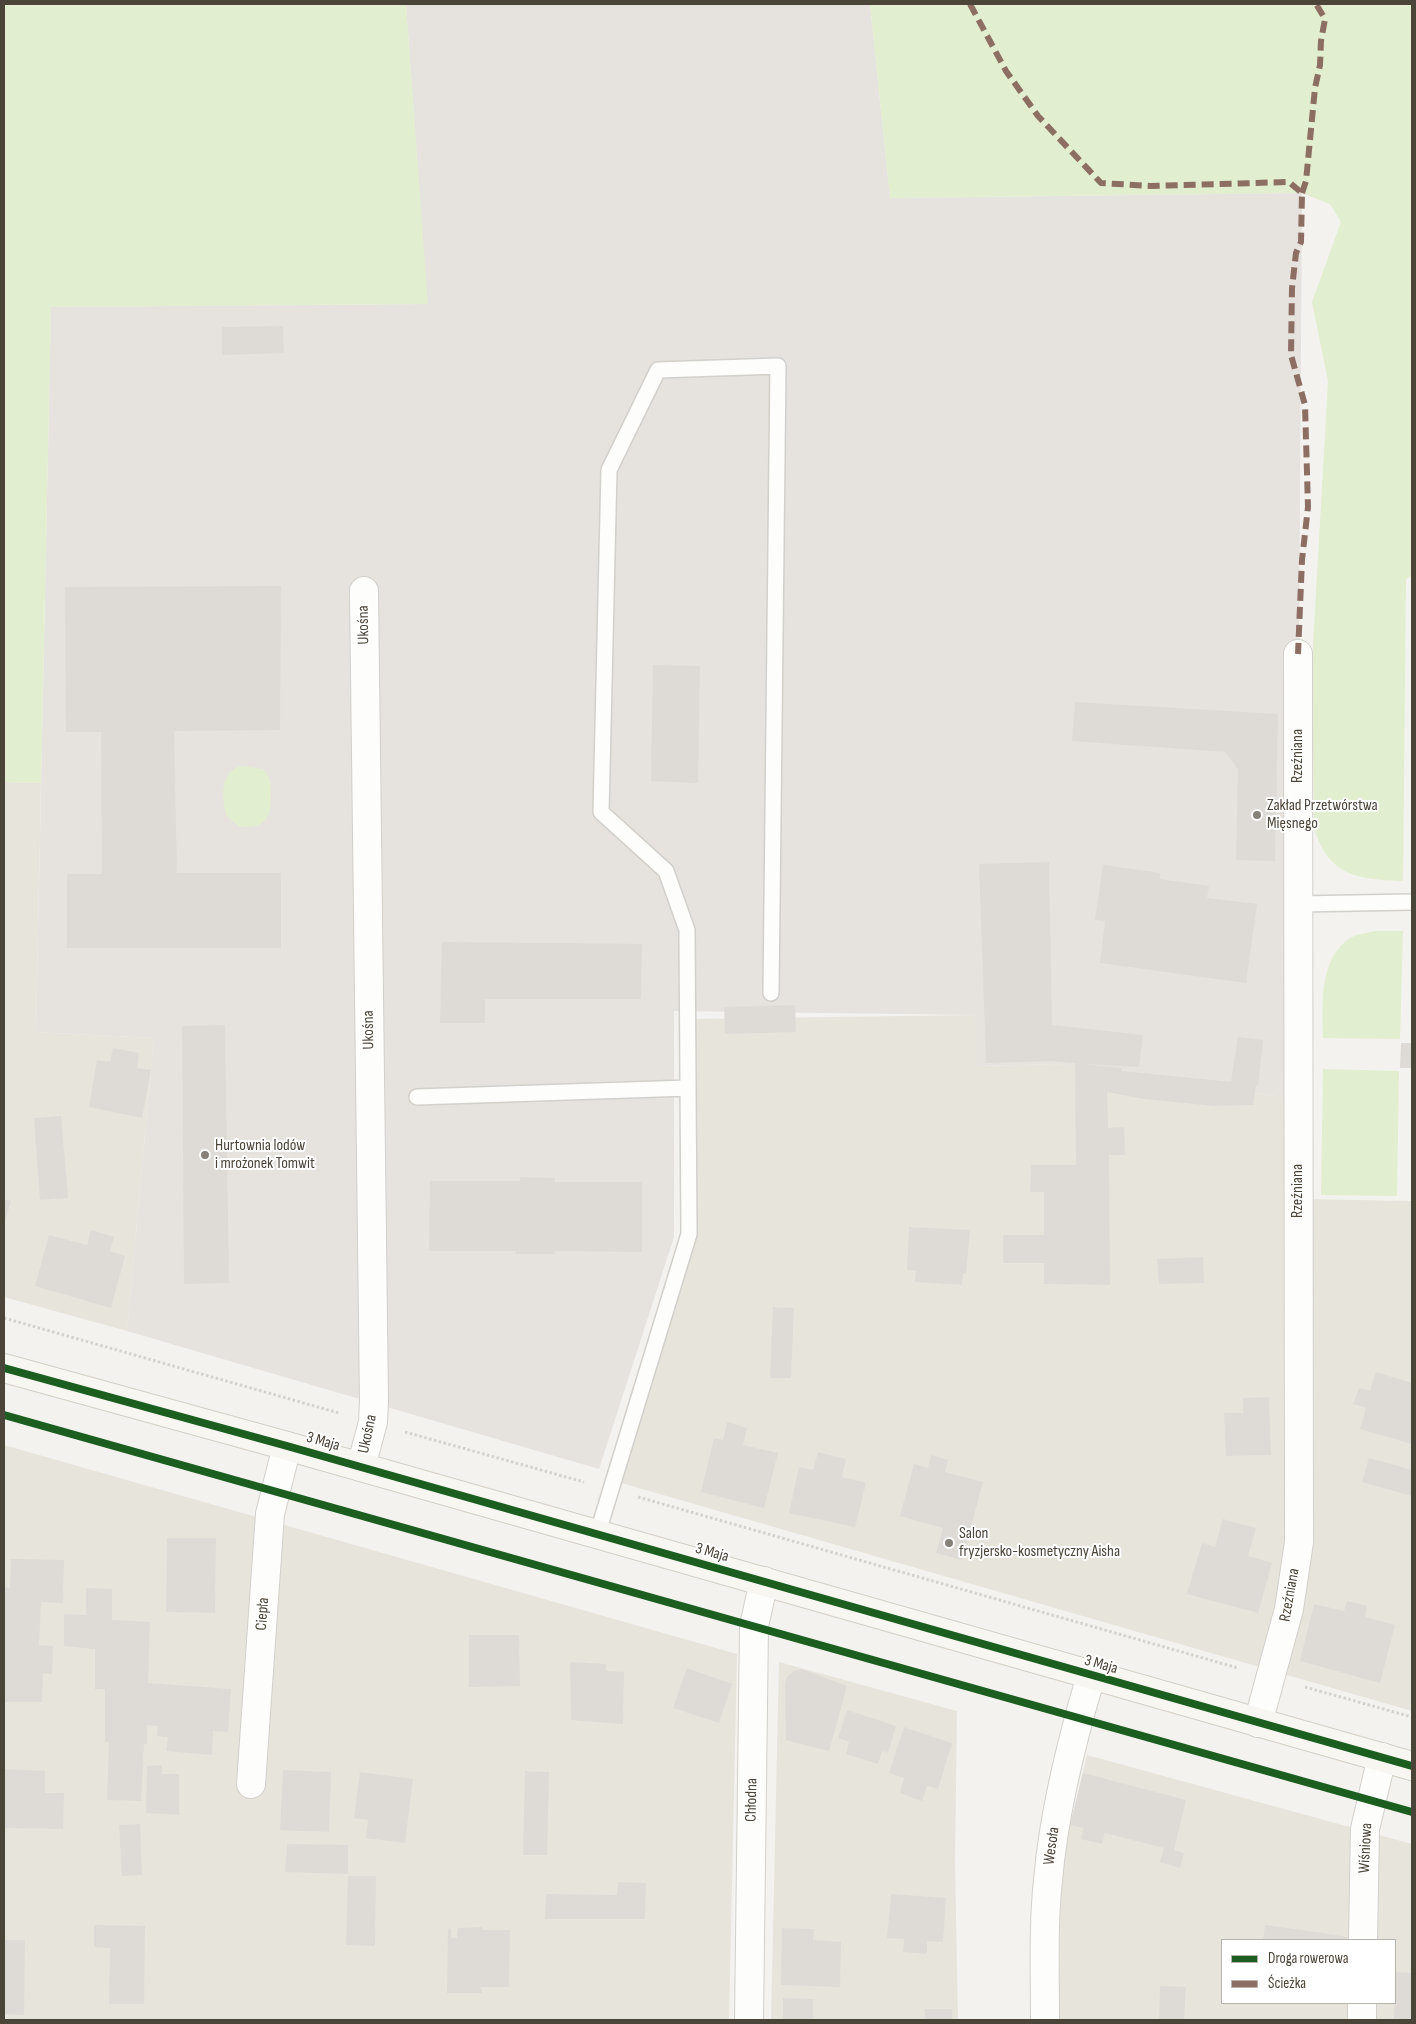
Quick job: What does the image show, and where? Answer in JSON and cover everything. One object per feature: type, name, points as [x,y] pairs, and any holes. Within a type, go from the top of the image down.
[{"type":"street","name":"Ukośna","points":[[361,1467],[373,1422],[364,591]]},
{"type":"street","name":"Rzeźniana","points":[[1258,1723],[1272,1678],[1289,1610],[1299,1542],[1298,654]]},
{"type":"street","name":"3 Maja","points":[[4,1368],[287,1446],[1412,1766]]},
{"type":"street","name":"Ciepła","points":[[251,1784],[270,1514],[287,1446]]},
{"type":"street","name":"Chłodna","points":[[749,2020],[754,1626],[764,1581]]},
{"type":"street","name":"Wesoła","points":[[1045,2020],[1044,1928],[1052,1844],[1068,1759],[1091,1676]]},
{"type":"street","name":"Wiśniowa","points":[[1363,1939],[1365,1830],[1382,1757]]},
{"type":"street","points":[[1362,2004],[1362,2020]]},
{"type":"lane","points":[[597,1535],[689,1234],[686,930],[666,871],[601,812],[609,470],[658,370],[778,366],[771,993]]},
{"type":"lane","points":[[1298,904],[1412,902]]},
{"type":"lane","points":[[417,1097],[688,1088]]},
{"type":"path","points":[[4,1318],[1412,1717]]},
{"type":"shaded area","points":[[406,4],[870,4],[890,198],[1302,193],[1296,1099],[1058,1064],[976,1066],[975,1015],[674,1011],[674,1237],[599,1469],[127,1331],[154,1038],[36,1032],[51,307],[427,304]]},
{"type":"shaded area","points":[[4,782],[41,783],[36,1032],[154,1038],[127,1331],[4,1297]]},
{"type":"shaded area","points":[[975,1015],[977,1066],[1058,1064],[1296,1099],[1298,1199],[1412,1201],[1412,1711],[618,1482],[691,1236],[690,1019]]},
{"type":"shaded area","points":[[4,1445],[737,1654],[729,2020],[4,2020]]},
{"type":"shaded area","points":[[779,1662],[957,1711],[955,1861],[958,2020],[771,2020]]},
{"type":"shaded area","points":[[1087,1755],[1412,1844],[1412,2020],[1064,2020],[1058,2018],[1061,1886],[1066,1843]]},
{"type":"green space","points":[[4,4],[406,4],[428,304],[51,307],[41,783],[4,782]]},
{"type":"green space","points":[[870,4],[1412,4],[1412,575],[1406,579],[1403,881],[1372,879],[1347,872],[1328,857],[1320,844],[1314,828],[1312,663],[1328,381],[1312,302],[1341,222],[1330,204],[1302,193],[890,198]]},
{"type":"green space","points":[[242,766],[263,769],[270,781],[270,811],[265,821],[255,826],[239,827],[226,815],[223,794],[226,779],[229,773]]},
{"type":"green space","points":[[1376,931],[1403,931],[1400,1039],[1323,1038],[1324,986],[1331,961],[1337,950],[1349,939],[1360,934]]},
{"type":"green space","points":[[1323,1069],[1399,1071],[1397,1196],[1321,1195]]},
{"type":"building","points":[[283,326],[284,353],[222,355],[222,327]]},
{"type":"building","points":[[281,586],[280,730],[174,731],[177,873],[281,873],[281,948],[67,948],[67,874],[102,874],[101,732],[66,732],[65,587]]},
{"type":"building","points":[[653,665],[700,666],[698,783],[651,781]]},
{"type":"building","name":"Zakład Przetwórstwa Mięsnego","points":[[1075,702],[1278,714],[1275,861],[1236,860],[1238,769],[1225,752],[1072,741]]},
{"type":"building","points":[[1049,862],[1052,1025],[1143,1035],[1139,1067],[1084,1064],[1121,1068],[1121,1071],[1231,1082],[1238,1037],[1263,1040],[1258,1085],[1256,1085],[1253,1105],[1214,1106],[1144,1099],[1107,1092],[1108,1128],[1124,1127],[1125,1155],[1109,1155],[1110,1285],[1044,1284],[1044,1263],[1003,1263],[1003,1235],[1044,1235],[1044,1192],[1030,1192],[1031,1165],[1076,1165],[1075,1063],[1052,1061],[986,1063],[979,864]]},
{"type":"building","points":[[1103,865],[1160,873],[1160,879],[1209,886],[1207,898],[1257,904],[1246,983],[1100,963],[1105,921],[1095,920]]},
{"type":"building","points":[[442,942],[642,944],[641,999],[485,999],[485,1023],[440,1023]]},
{"type":"building","points":[[795,1005],[796,1032],[725,1034],[724,1007]]},
{"type":"building","name":"Hurtownia lodów i mrożonek Tomwit","points":[[225,1025],[229,1283],[184,1284],[182,1026]]},
{"type":"building","points":[[1401,1043],[1412,1043],[1412,1068],[1400,1068]]},
{"type":"building","points":[[113,1048],[139,1053],[137,1068],[151,1070],[142,1118],[89,1107],[97,1060],[110,1062]]},
{"type":"building","points":[[61,1116],[68,1198],[40,1200],[34,1118]]},
{"type":"building","points":[[520,1177],[555,1178],[555,1182],[642,1182],[642,1252],[555,1251],[554,1254],[515,1254],[516,1251],[429,1251],[430,1181],[520,1181]]},
{"type":"building","points":[[4,1199],[11,1201],[4,1224]]},
{"type":"building","points":[[909,1227],[970,1230],[966,1274],[963,1273],[962,1285],[915,1282],[916,1271],[907,1270]]},
{"type":"building","points":[[91,1230],[114,1237],[110,1251],[125,1256],[111,1308],[35,1286],[49,1235],[87,1245]]},
{"type":"building","points":[[1203,1257],[1204,1283],[1159,1284],[1157,1259]]},
{"type":"building","points":[[773,1307],[794,1308],[791,1378],[770,1378]]},
{"type":"building","points":[[1376,1372],[1412,1383],[1412,1444],[1360,1429],[1366,1408],[1353,1404],[1359,1388],[1370,1391]]},
{"type":"building","points":[[1269,1397],[1271,1455],[1226,1456],[1224,1413],[1243,1413],[1243,1398]]},
{"type":"building","points":[[727,1422],[747,1428],[743,1445],[778,1453],[764,1508],[701,1492],[714,1438],[723,1440]]},
{"type":"building","points":[[818,1452],[846,1459],[842,1477],[866,1483],[855,1527],[789,1513],[799,1467],[813,1470]]},
{"type":"building","points":[[931,1455],[948,1460],[945,1472],[983,1482],[962,1560],[936,1553],[943,1528],[900,1516],[914,1464],[928,1468]]},
{"type":"building","points":[[1369,1458],[1412,1470],[1412,1496],[1362,1482]]},
{"type":"building","points":[[1223,1519],[1256,1528],[1248,1556],[1272,1563],[1258,1613],[1187,1594],[1202,1543],[1215,1547]]},
{"type":"building","points":[[167,1538],[216,1538],[215,1613],[166,1612]]},
{"type":"building","points":[[11,1559],[64,1560],[63,1603],[41,1602],[39,1645],[53,1646],[52,1674],[43,1673],[42,1702],[4,1702],[4,1587],[10,1588]]},
{"type":"building","points":[[86,1588],[112,1589],[112,1620],[150,1622],[148,1683],[231,1689],[228,1732],[213,1731],[212,1755],[166,1751],[168,1737],[157,1736],[158,1726],[147,1725],[141,1801],[107,1800],[109,1742],[105,1742],[105,1689],[95,1689],[95,1649],[64,1646],[64,1614],[86,1615]]},
{"type":"building","points":[[1347,1601],[1367,1606],[1365,1617],[1395,1625],[1380,1683],[1300,1661],[1314,1604],[1344,1611]]},
{"type":"building","points":[[469,1635],[519,1635],[520,1686],[469,1687]]},
{"type":"building","points":[[570,1662],[606,1664],[606,1671],[624,1672],[623,1724],[571,1720]]},
{"type":"building","points":[[687,1668],[732,1684],[719,1723],[673,1708]]},
{"type":"building","points":[[801,1669],[847,1686],[829,1751],[786,1740],[785,1684],[787,1677],[794,1671]]},
{"type":"building","points":[[847,1710],[896,1726],[888,1753],[882,1751],[878,1764],[846,1754],[849,1742],[838,1738]]},
{"type":"building","points":[[904,1727],[952,1743],[938,1789],[927,1786],[922,1801],[900,1793],[904,1778],[889,1773]]},
{"type":"building","points":[[162,1765],[162,1774],[179,1774],[179,1815],[146,1813],[147,1766]]},
{"type":"building","points":[[4,1769],[45,1771],[45,1793],[64,1793],[63,1829],[4,1828]]},
{"type":"building","points":[[283,1770],[331,1772],[329,1832],[280,1830]]},
{"type":"building","points":[[525,1771],[549,1772],[547,1855],[523,1855]]},
{"type":"building","points":[[360,1772],[413,1779],[405,1843],[366,1838],[368,1820],[354,1818]]},
{"type":"building","points":[[1083,1773],[1186,1800],[1174,1850],[1184,1853],[1180,1868],[1160,1862],[1164,1848],[1105,1833],[1102,1844],[1081,1839],[1084,1828],[1070,1825]]},
{"type":"building","points":[[140,1824],[142,1875],[122,1876],[119,1825]]},
{"type":"building","points":[[287,1844],[348,1845],[348,1874],[285,1872]]},
{"type":"building","points":[[348,1876],[376,1876],[375,1946],[346,1945]]},
{"type":"building","points":[[618,1882],[646,1883],[645,1919],[545,1919],[546,1894],[617,1895]]},
{"type":"building","points":[[891,1894],[946,1898],[943,1942],[927,1941],[927,1954],[903,1952],[904,1939],[887,1938]]},
{"type":"building","points":[[94,1925],[145,1926],[144,2004],[109,2004],[110,1948],[94,1947]]},
{"type":"building","points":[[1265,1925],[1347,1937],[1347,1939],[1263,1939]]},
{"type":"building","points":[[482,1927],[482,1930],[510,1930],[509,1987],[481,1987],[482,1993],[447,1993],[448,1928],[451,1929],[451,1938],[457,1938],[458,1928]]},
{"type":"building","points":[[782,1928],[814,1929],[813,1940],[841,1942],[840,1987],[781,1985]]},
{"type":"building","points":[[4,1940],[25,1940],[24,2015],[4,2014]]},
{"type":"building","points":[[1396,1972],[1412,1973],[1412,2020],[1394,2020]]},
{"type":"building","points":[[1160,1986],[1186,1987],[1184,2020],[1159,2020]]},
{"type":"building","points":[[783,1998],[813,1999],[813,2020],[783,2020]]},
{"type":"building","points":[[925,2009],[952,2009],[952,2020],[925,2020]]},
{"type":"marked path","points":[[970,4],[1006,71],[1038,116],[1101,183],[1151,186],[1289,182],[1302,193],[1301,242],[1296,253],[1292,288],[1291,355],[1305,405],[1308,507],[1302,560],[1298,654]]},
{"type":"marked path","points":[[1302,193],[1306,181],[1315,88],[1320,65],[1321,41],[1325,19],[1316,4]]},
{"type":"cycle path","points":[[4,1368],[287,1446],[1412,1766]]},
{"type":"cycle path","points":[[4,1415],[1412,1812]]},
{"type":"place","name":"Zakład Przetwórstwa Mięsnego","points":[[1257,815]]},
{"type":"place","name":"Hurtownia lodów i mrożonek Tomwit","points":[[205,1155]]},
{"type":"place","name":"Salon fryzjersko-kosmetyczny Aisha","points":[[949,1543]]}]
